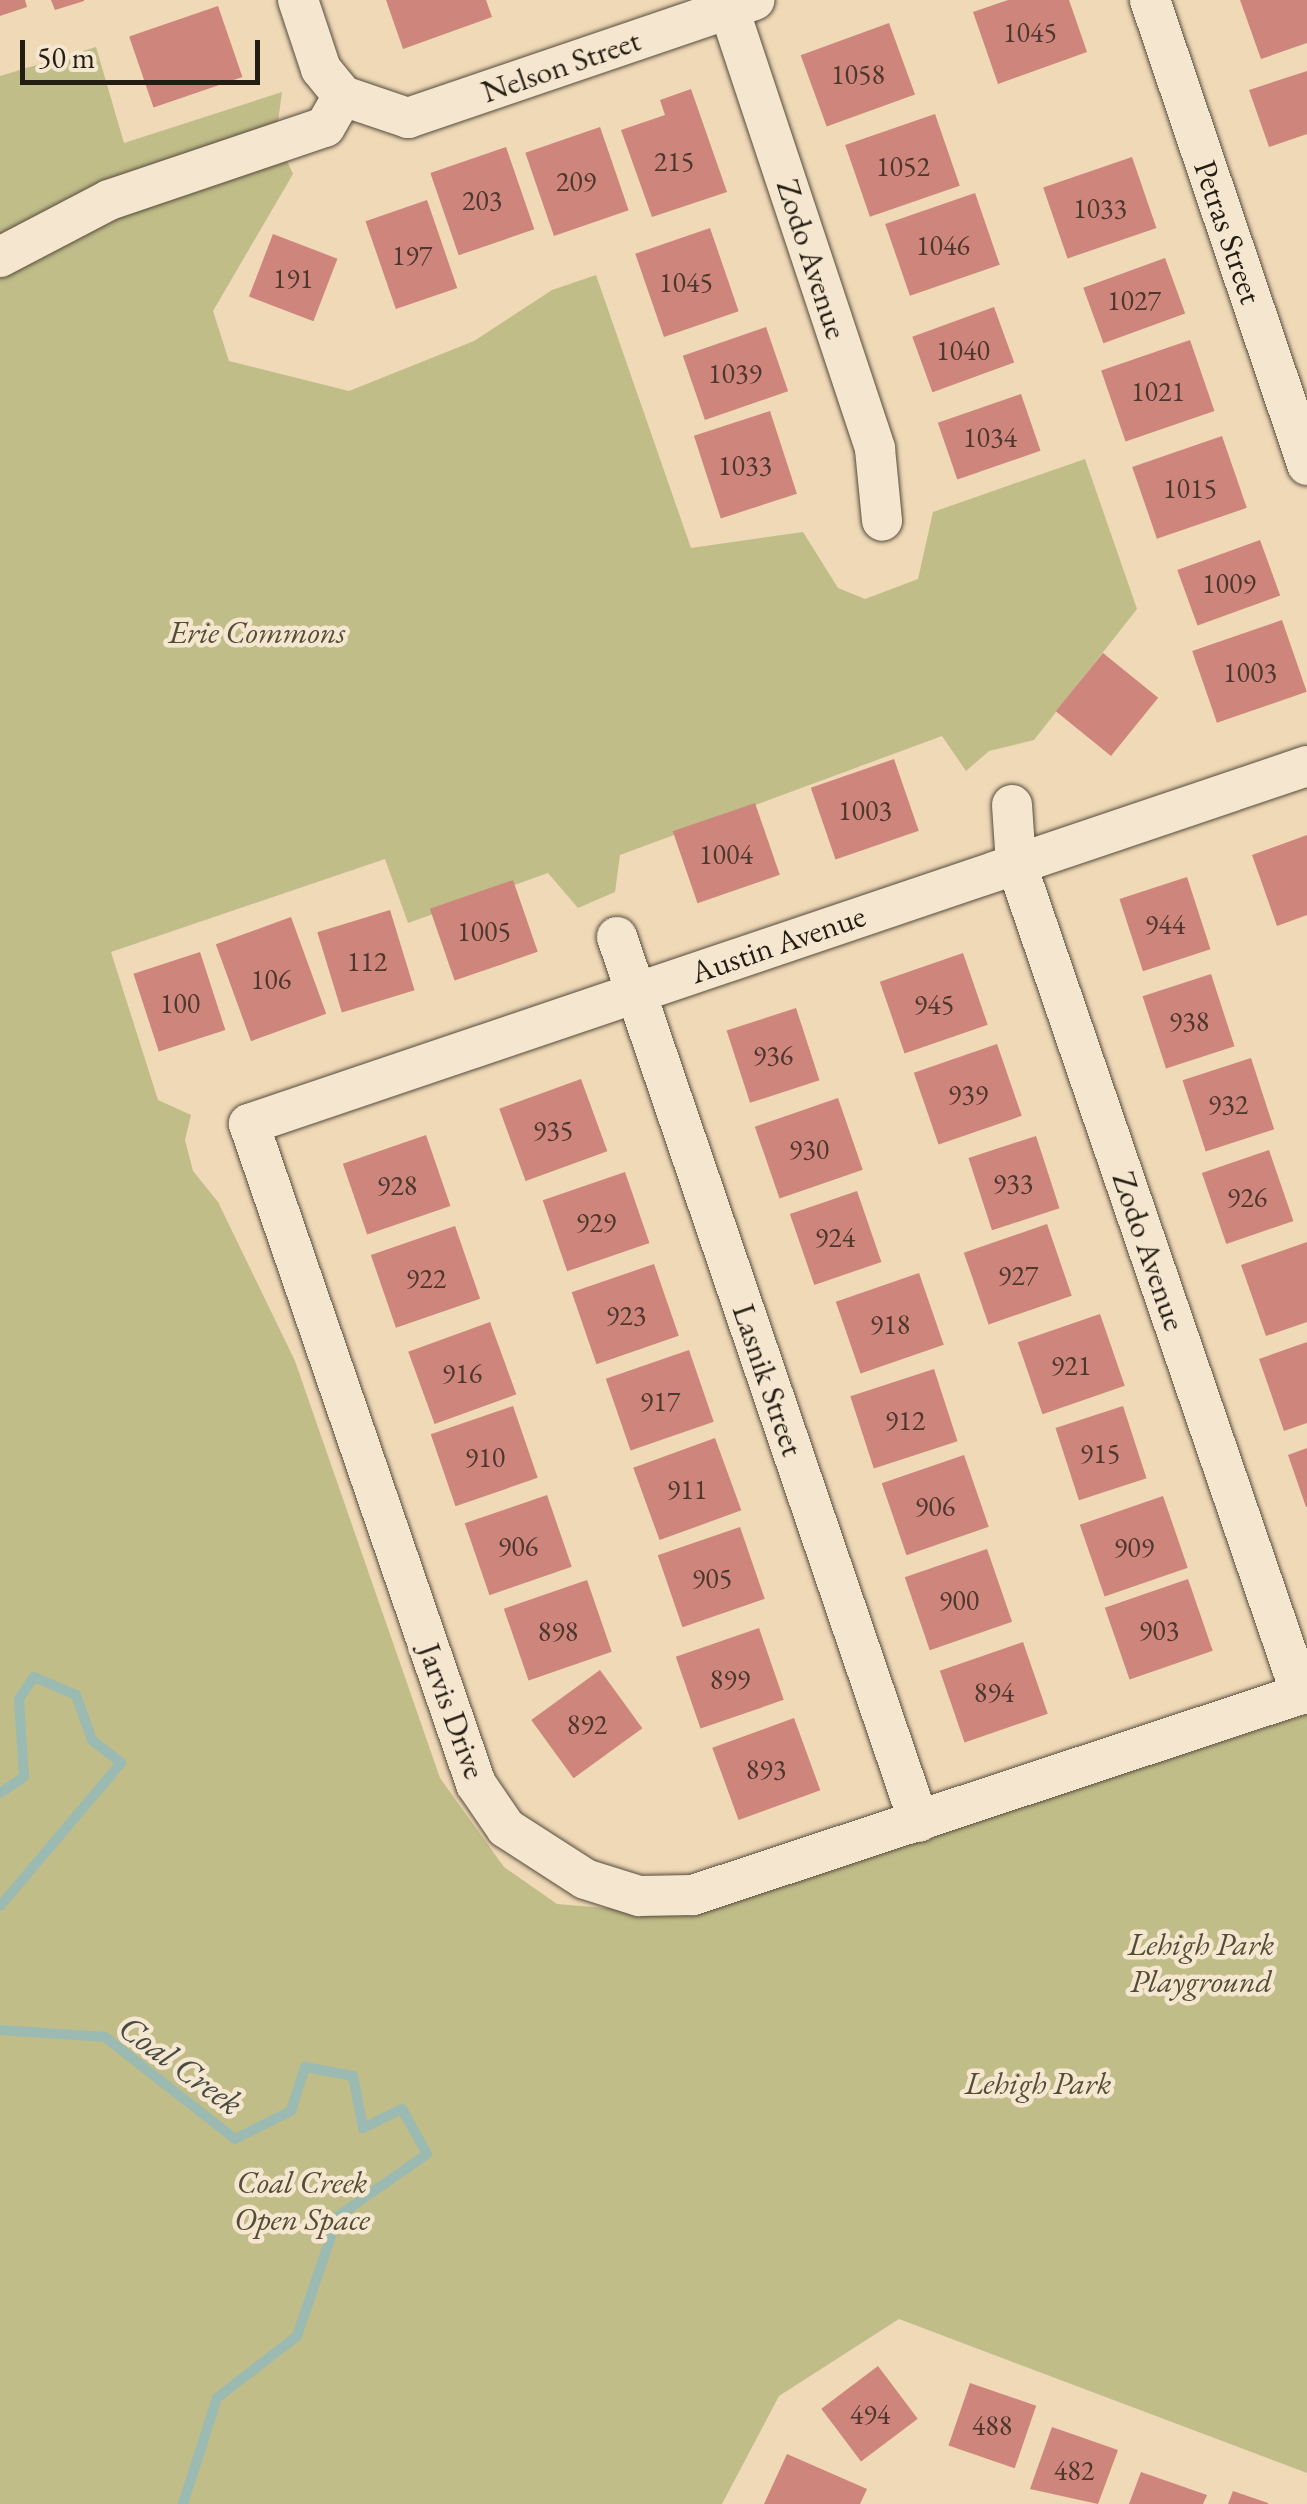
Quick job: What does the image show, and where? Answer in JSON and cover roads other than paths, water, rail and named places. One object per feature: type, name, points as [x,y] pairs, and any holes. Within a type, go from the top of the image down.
[{"type":"street","points":[[0,258],[108,200],[325,127],[356,102],[321,69],[298,0]]},
{"type":"street","name":"Petras Street","points":[[1150,0],[1307,464]]},
{"type":"street","name":"Nelson Street","points":[[356,102],[408,118],[736,3]]},
{"type":"street","name":"Zodo Avenue","points":[[736,3],[875,448],[882,521]]},
{"type":"street","name":"Austin Avenue","points":[[249,1124],[1307,766]]},
{"type":"street","name":"Zodo Avenue","points":[[1012,805],[1016,863],[1304,1693]]},
{"type":"street","name":"Lasnik Street","points":[[616,938],[919,1822]]},
{"type":"street","name":"Jarvis Drive","points":[[249,1124],[476,1784],[506,1828],[585,1879],[639,1896],[693,1894],[1304,1693]]},
{"type":"waterway","name":"Coal Creek","points":[[0,1793],[24,1777],[19,1699],[34,1677],[76,1695],[92,1740],[121,1763],[0,1906]]},
{"type":"waterway","name":"Coal Creek","points":[[0,2030],[105,2037],[235,2139],[291,2111],[305,2067],[353,2076],[363,2128],[402,2109],[427,2154],[338,2216],[297,2336],[217,2398],[183,2504]]},
{"type":"park label","name":"Erie Commons","points":[[257,632]]},
{"type":"park label","name":"Lehigh Park Playground","points":[[1201,1964]]},
{"type":"park label","name":"Lehigh Park","points":[[1038,2083]]},
{"type":"park label","name":"Coal Creek Open Space","points":[[302,2202]]}]
